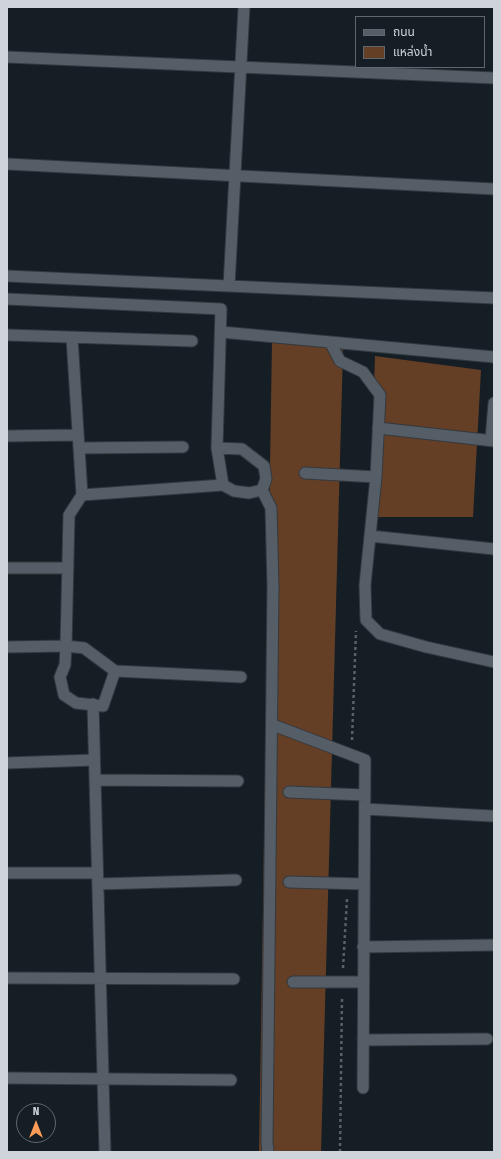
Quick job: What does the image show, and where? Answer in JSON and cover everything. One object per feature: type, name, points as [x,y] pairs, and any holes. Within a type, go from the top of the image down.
[{"type":"street","points":[[229,286],[244,7]]},
{"type":"street","points":[[7,58],[494,78]]},
{"type":"street","points":[[7,164],[494,189]]},
{"type":"street","points":[[7,276],[494,298]]},
{"type":"street","points":[[7,299],[221,308],[217,448],[222,485]]},
{"type":"street","points":[[221,332],[494,357]]},
{"type":"street","points":[[7,335],[192,341]]},
{"type":"street","points":[[72,338],[82,495],[69,515],[65,665],[60,677],[64,695],[76,702],[103,706],[115,671]]},
{"type":"street","points":[[330,342],[340,361],[363,372],[380,395],[376,477],[365,585],[366,620],[380,634],[426,648],[494,662]]},
{"type":"street","points":[[378,428],[492,440],[494,403]]},
{"type":"street","points":[[7,436],[78,435]]},
{"type":"street","points":[[79,448],[183,447]]},
{"type":"street","points":[[217,448],[242,449],[264,466],[266,479],[262,490],[271,508],[273,586],[273,725],[268,1152]]},
{"type":"street","points":[[305,473],[376,477]]},
{"type":"street","points":[[82,495],[222,485],[234,491],[249,492],[262,490]]},
{"type":"street","points":[[370,536],[494,549]]},
{"type":"street","points":[[7,568],[68,568]]},
{"type":"street","points":[[7,647],[66,646],[84,648],[115,671],[241,677]]},
{"type":"street","points":[[93,704],[105,1152]]},
{"type":"street","points":[[273,725],[365,760],[363,1088]]},
{"type":"street","points":[[7,763],[94,760]]},
{"type":"street","points":[[95,780],[238,781]]},
{"type":"street","points":[[289,792],[365,795]]},
{"type":"street","points":[[365,809],[492,816]]},
{"type":"street","points":[[7,873],[97,879],[236,880]]},
{"type":"street","points":[[289,882],[364,884]]},
{"type":"street","points":[[364,947],[494,945]]},
{"type":"street","points":[[7,978],[234,979]]},
{"type":"street","points":[[293,982],[363,982]]},
{"type":"street","points":[[363,1040],[488,1039]]},
{"type":"street","points":[[7,1078],[231,1080]]},
{"type":"water","points":[[272,341],[343,349],[321,1152],[259,1152]]},
{"type":"water","points":[[375,356],[481,370],[473,517],[370,517]]}]
